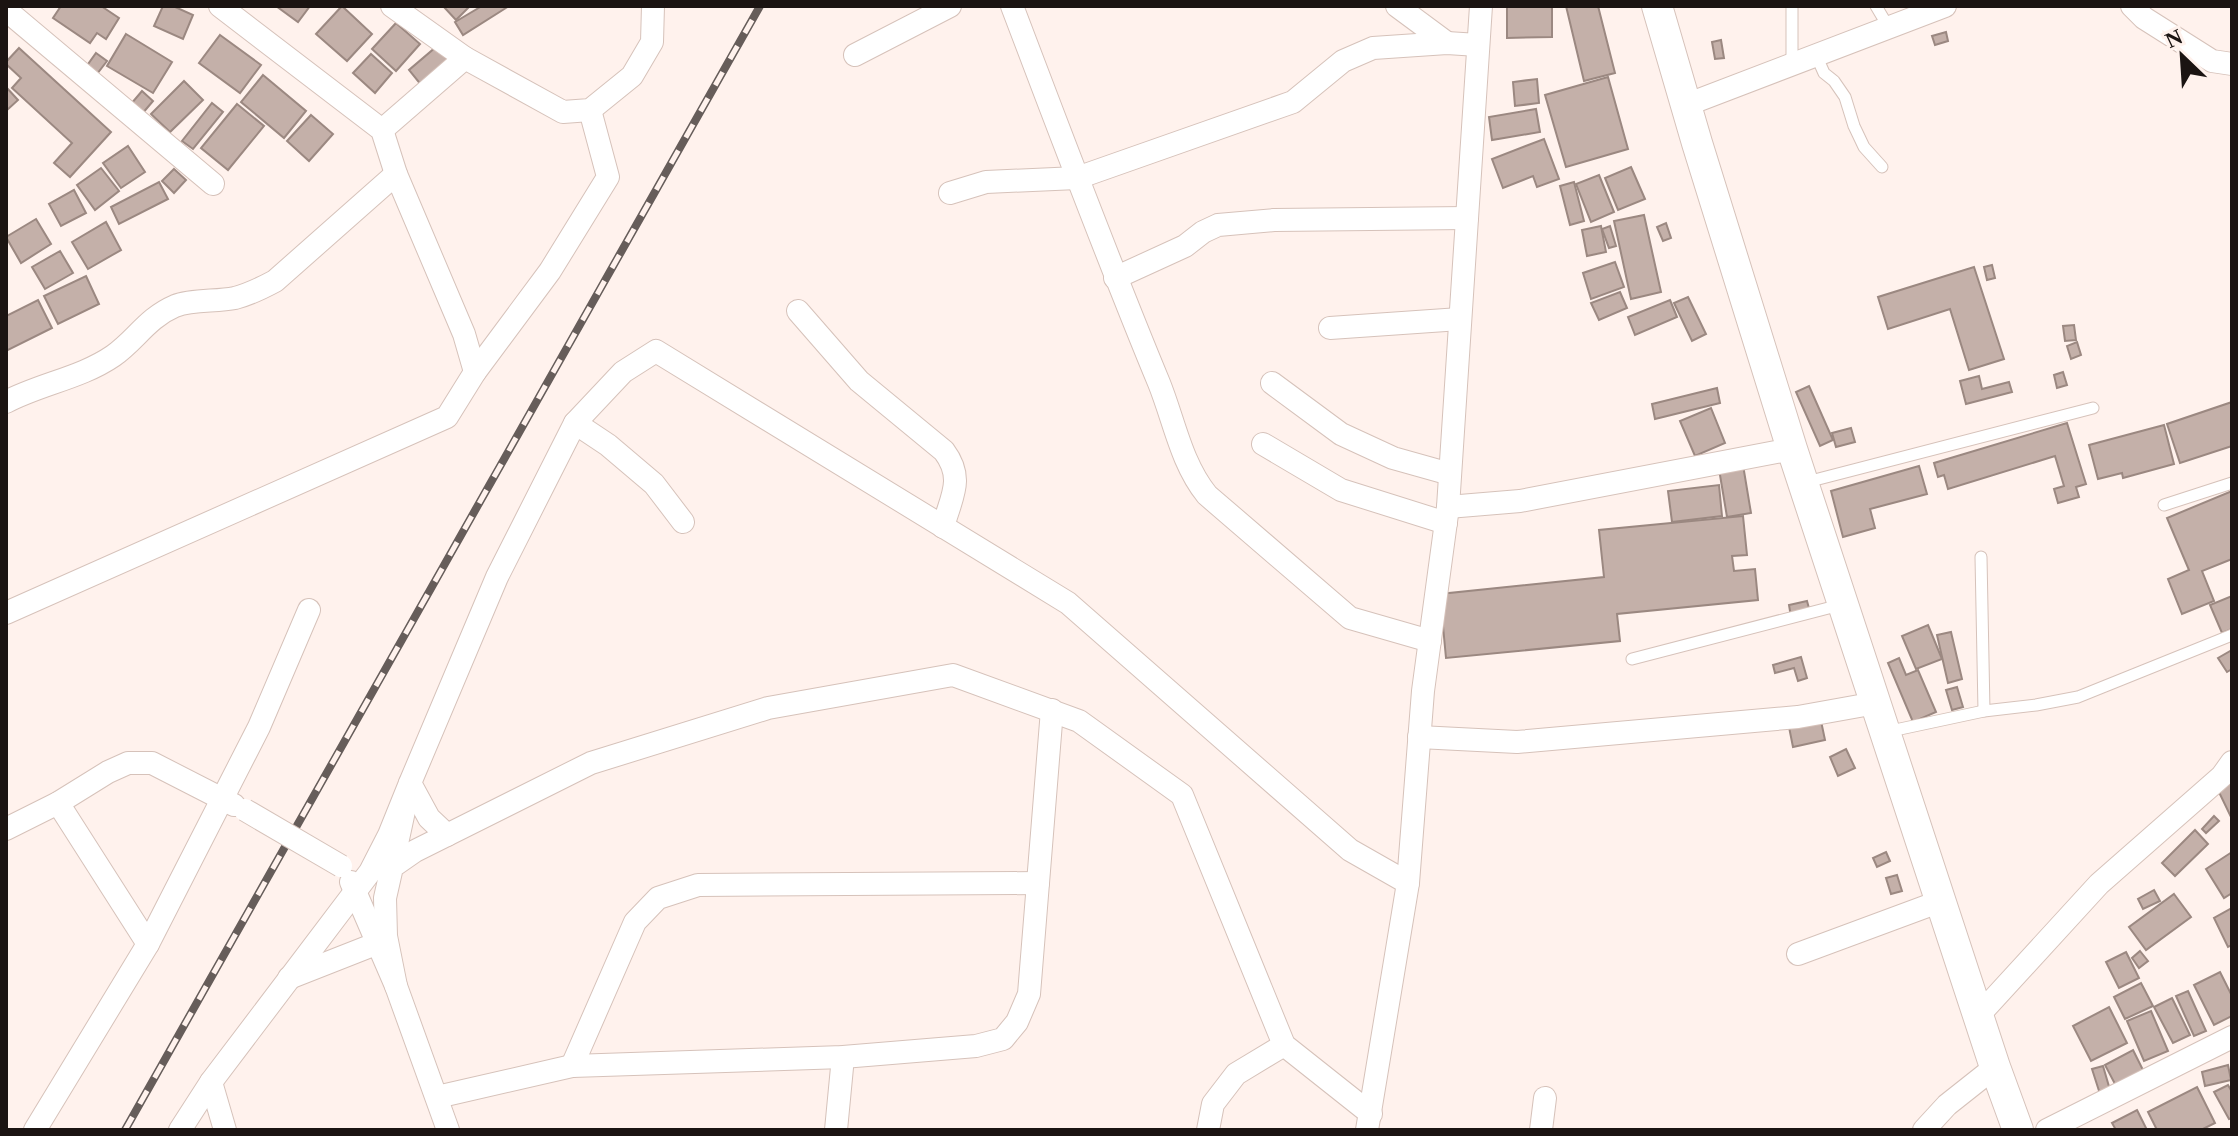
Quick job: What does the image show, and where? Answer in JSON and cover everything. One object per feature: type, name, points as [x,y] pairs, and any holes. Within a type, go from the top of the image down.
[{"type":"main road","points":[[1657,6],[1792,449],[2018,1130]]},
{"type":"street","points":[[220,6],[382,130],[396,174],[464,334],[475,372]]},
{"type":"street","points":[[392,6],[465,58],[563,112],[590,110],[632,76],[652,42],[653,6]]},
{"type":"street","points":[[855,55],[950,6]]},
{"type":"street","points":[[1012,6],[1190,469],[1207,495],[1350,618],[1430,641]]},
{"type":"street","points":[[1397,6],[1447,43]]},
{"type":"street","points":[[1369,1122],[1408,883],[1419,737],[1447,515],[1481,6]]},
{"type":"street","points":[[2132,6],[2144,18],[2212,61],[2232,64]]},
{"type":"street","points":[[1686,105],[1889,28],[1933,8]]},
{"type":"street","points":[[6,10],[213,184]]},
{"type":"street","points":[[950,193],[986,182],[1077,178],[1293,102],[1343,61],[1373,48],[1447,43],[1478,45]]},
{"type":"street","points":[[382,130],[465,58]]},
{"type":"street","points":[[6,613],[447,417],[475,372],[550,271],[608,177],[590,110]]},
{"type":"street","points":[[8,395],[84,371],[112,356],[151,319],[177,305],[235,298],[275,281],[396,174]]},
{"type":"street","points":[[1115,278],[1185,246],[1218,225],[1274,220],[1467,218]]},
{"type":"street","points":[[798,311],[859,381],[944,451],[954,464],[956,479],[943,527]]},
{"type":"street","points":[[1330,328],[1460,319]]},
{"type":"street","points":[[180,1130],[211,1082],[370,872],[389,835],[497,577],[575,423],[623,372],[656,351],[1068,603],[1350,850],[1408,883]]},
{"type":"street","points":[[1272,383],[1341,434],[1393,458],[1450,474]]},
{"type":"street","points":[[575,423],[608,445],[654,484],[683,522]]},
{"type":"street","points":[[1263,444],[1341,490],[1447,515],[1792,449]]},
{"type":"street","points":[[35,1130],[148,944],[259,727],[309,610]]},
{"type":"street","points":[[392,867],[415,851],[591,763],[768,708],[953,675],[1079,721],[1182,795],[1284,1045],[1369,1122]]},
{"type":"street","points":[[1419,737],[1517,742],[1798,717],[1876,703]]},
{"type":"street","points":[[437,1097],[572,1066],[843,1057],[976,1046],[1003,1039],[1017,1022],[1029,994],[1052,710]]},
{"type":"street","points":[[1979,1015],[2099,884],[2222,776],[2232,762]]},
{"type":"street","points":[[6,829],[58,803],[108,772],[128,763],[152,763],[245,810],[341,866],[348,875],[396,986],[448,1130]]},
{"type":"street","points":[[410,783],[429,818],[447,835]]},
{"type":"street","points":[[396,986],[386,936],[385,898],[410,783]]},
{"type":"street","points":[[58,803],[148,944]]},
{"type":"street","points":[[572,1066],[635,922],[658,898],[698,885],[1038,883]]},
{"type":"street","points":[[1798,954],[1941,901]]},
{"type":"street","points":[[288,978],[378,943]]},
{"type":"street","points":[[2047,1130],[2232,1037]]},
{"type":"street","points":[[1208,1130],[1213,1104],[1236,1074],[1284,1045]]},
{"type":"street","points":[[836,1130],[843,1057]]},
{"type":"street","points":[[1924,1130],[1947,1105],[1995,1067]]},
{"type":"street","points":[[211,1082],[225,1130]]},
{"type":"street","points":[[1541,1130],[1545,1098]]},
{"type":"lane","points":[[1792,6],[1792,65]]},
{"type":"lane","points":[[1876,6],[1889,28]]},
{"type":"lane","points":[[1816,55],[1824,73],[1845,97],[1864,147],[1882,167]]},
{"type":"lane","points":[[1803,483],[2093,408]]},
{"type":"lane","points":[[2164,505],[2232,483]]},
{"type":"lane","points":[[1981,557],[1984,711]]},
{"type":"lane","points":[[1632,659],[1843,604]]},
{"type":"lane","points":[[1886,733],[1984,711],[2078,697],[2232,635]]},
{"type":"building","points":[[61,6],[101,6],[119,18],[106,39],[97,33],[90,43],[53,18]]},
{"type":"building","points":[[163,6],[173,6],[193,15],[183,39],[154,26]]},
{"type":"building","points":[[276,6],[310,6],[298,22]]},
{"type":"building","points":[[342,6],[372,34],[347,61],[316,34]]},
{"type":"building","points":[[443,6],[470,6],[456,20]]},
{"type":"building","points":[[482,6],[509,6],[463,35],[455,22]]},
{"type":"building","points":[[1552,6],[1552,37],[1507,38],[1507,7]]},
{"type":"building","points":[[1566,6],[1598,6],[1615,73],[1584,81]]},
{"type":"building","points":[[396,23],[420,44],[396,71],[372,49]]},
{"type":"building","points":[[1946,32],[1948,41],[1935,45],[1932,36]]},
{"type":"building","points":[[126,34],[172,62],[153,93],[107,66]]},
{"type":"building","points":[[220,35],[261,65],[240,93],[199,63]]},
{"type":"building","points":[[1721,40],[1724,58],[1715,59],[1712,42]]},
{"type":"building","points":[[436,47],[450,62],[422,86],[409,70]]},
{"type":"building","points":[[19,48],[111,132],[70,177],[54,163],[72,143],[12,88],[21,78],[6,62]]},
{"type":"building","points":[[96,53],[107,61],[97,74],[86,67]]},
{"type":"building","points":[[371,54],[392,73],[375,93],[353,73]]},
{"type":"building","points":[[263,75],[306,111],[284,138],[241,102]]},
{"type":"building","points":[[1608,77],[1628,149],[1566,167],[1545,95]]},
{"type":"building","points":[[1537,79],[1539,103],[1515,106],[1513,82]]},
{"type":"building","points":[[184,81],[203,100],[170,132],[151,114]]},
{"type":"building","points":[[6,87],[18,100],[6,111]]},
{"type":"building","points":[[142,91],[153,101],[142,114],[131,104]]},
{"type":"building","points":[[212,103],[223,112],[193,149],[182,141]]},
{"type":"building","points":[[237,104],[264,126],[228,170],[201,148]]},
{"type":"building","points":[[1536,109],[1540,132],[1492,140],[1489,117]]},
{"type":"building","points":[[311,115],[333,134],[309,161],[287,141]]},
{"type":"building","points":[[1544,139],[1559,179],[1537,187],[1533,176],[1503,188],[1492,159]]},
{"type":"building","points":[[128,146],[145,172],[121,188],[103,163]]},
{"type":"building","points":[[1631,167],[1645,199],[1618,210],[1605,178]]},
{"type":"building","points":[[101,168],[119,191],[95,210],[77,185]]},
{"type":"building","points":[[174,169],[186,180],[174,193],[162,181]]},
{"type":"building","points":[[1599,175],[1614,212],[1591,222],[1576,184]]},
{"type":"building","points":[[159,182],[168,199],[119,224],[111,207]]},
{"type":"building","points":[[1574,182],[1584,221],[1570,225],[1560,186]]},
{"type":"building","points":[[74,190],[86,213],[61,226],[49,204]]},
{"type":"building","points":[[1644,215],[1661,292],[1631,299],[1614,221]]},
{"type":"building","points":[[36,219],[51,244],[21,263],[6,237]]},
{"type":"building","points":[[106,222],[121,250],[88,269],[72,242]]},
{"type":"building","points":[[1666,223],[1671,238],[1663,241],[1657,227]]},
{"type":"building","points":[[1601,226],[1606,252],[1587,256],[1582,230]]},
{"type":"building","points":[[1610,226],[1616,246],[1609,248],[1602,229]]},
{"type":"building","points":[[60,251],[73,273],[45,289],[32,267]]},
{"type":"building","points":[[1615,262],[1624,287],[1591,299],[1583,273]]},
{"type":"building","points":[[1992,265],[1995,278],[1987,280],[1984,267]]},
{"type":"building","points":[[1974,267],[2004,359],[1969,370],[1950,309],[1888,329],[1878,297]]},
{"type":"building","points":[[86,276],[99,304],[58,324],[44,296]]},
{"type":"building","points":[[1620,292],[1627,308],[1599,320],[1591,303]]},
{"type":"building","points":[[1688,297],[1706,334],[1692,341],[1674,303]]},
{"type":"building","points":[[38,300],[52,328],[6,351],[6,316]]},
{"type":"building","points":[[1670,300],[1677,317],[1635,335],[1628,317]]},
{"type":"building","points":[[2074,325],[2076,340],[2065,341],[2063,326]]},
{"type":"building","points":[[2077,342],[2081,355],[2071,359],[2067,346]]},
{"type":"building","points":[[2063,372],[2067,385],[2057,388],[2054,375]]},
{"type":"building","points":[[1979,376],[1982,389],[2009,382],[2012,392],[1966,404],[1960,381]]},
{"type":"building","points":[[1809,386],[1833,440],[1820,446],[1796,392]]},
{"type":"building","points":[[1717,388],[1720,403],[1655,419],[1652,404]]},
{"type":"building","points":[[2232,402],[2232,446],[2180,463],[2167,424]]},
{"type":"building","points":[[1711,408],[1725,443],[1695,456],[1680,421]]},
{"type":"building","points":[[2067,423],[2086,484],[2076,487],[2079,497],[2058,503],[2054,489],[2064,486],[2055,456],[1948,489],[1944,475],[1938,477],[1934,463]]},
{"type":"building","points":[[2164,425],[2174,464],[2123,478],[2122,473],[2098,479],[2089,445]]},
{"type":"building","points":[[1851,428],[1855,442],[1836,447],[1832,433]]},
{"type":"building","points":[[1743,465],[1751,513],[1727,517],[1719,469]]},
{"type":"building","points":[[1919,466],[1927,494],[1870,509],[1875,528],[1843,537],[1831,491]]},
{"type":"building","points":[[1719,485],[1722,516],[1672,522],[1668,491]]},
{"type":"building","points":[[2232,491],[2232,559],[2202,571],[2214,601],[2182,614],[2168,579],[2189,570],[2167,518]]},
{"type":"building","points":[[1743,516],[1747,555],[1732,556],[1734,571],[1755,569],[1758,600],[1617,614],[1620,641],[1446,658],[1440,594],[1604,577],[1599,530]]},
{"type":"building","points":[[2232,596],[2232,629],[2222,633],[2210,605]]},
{"type":"building","points":[[1807,601],[1810,612],[1791,617],[1789,605]]},
{"type":"building","points":[[1928,625],[1942,659],[1916,669],[1902,636]]},
{"type":"building","points":[[1951,632],[1962,679],[1948,683],[1937,635]]},
{"type":"building","points":[[2232,650],[2232,669],[2227,672],[2218,658]]},
{"type":"building","points":[[1801,657],[1807,678],[1798,681],[1794,668],[1775,673],[1773,665]]},
{"type":"building","points":[[1899,658],[1906,675],[1918,670],[1936,712],[1913,722],[1888,663]]},
{"type":"building","points":[[1957,687],[1963,707],[1952,710],[1946,690]]},
{"type":"building","points":[[1821,721],[1825,740],[1793,747],[1789,727]]},
{"type":"building","points":[[1846,749],[1855,768],[1838,776],[1830,757]]},
{"type":"building","points":[[2232,779],[2232,819],[2216,786]]},
{"type":"building","points":[[2214,816],[2219,821],[2206,833],[2202,829]]},
{"type":"building","points":[[2195,830],[2208,844],[2175,876],[2162,863]]},
{"type":"building","points":[[1886,852],[1890,861],[1877,867],[1873,858]]},
{"type":"building","points":[[2232,852],[2232,893],[2224,898],[2206,869]]},
{"type":"building","points":[[1897,875],[1902,891],[1891,894],[1886,878]]},
{"type":"building","points":[[2154,890],[2160,901],[2143,909],[2138,899]]},
{"type":"building","points":[[2174,894],[2191,917],[2146,950],[2129,927]]},
{"type":"building","points":[[2232,908],[2232,945],[2228,947],[2214,918]]},
{"type":"building","points":[[2140,951],[2148,961],[2139,968],[2132,958]]},
{"type":"building","points":[[2126,952],[2139,978],[2119,988],[2106,962]]},
{"type":"building","points":[[2220,972],[2232,996],[2232,1016],[2214,1025],[2194,985]]},
{"type":"building","points":[[2141,983],[2153,1006],[2125,1019],[2114,997]]},
{"type":"building","points":[[2188,991],[2206,1031],[2194,1036],[2176,996]]},
{"type":"building","points":[[2172,998],[2190,1035],[2173,1043],[2154,1007]]},
{"type":"building","points":[[2109,1007],[2127,1043],[2091,1061],[2073,1026]]},
{"type":"building","points":[[2151,1011],[2168,1051],[2144,1061],[2127,1021]]},
{"type":"building","points":[[2133,1050],[2143,1070],[2115,1084],[2105,1065]]},
{"type":"building","points":[[2228,1065],[2231,1080],[2205,1086],[2202,1072]]},
{"type":"building","points":[[2103,1066],[2110,1090],[2100,1094],[2092,1069]]},
{"type":"building","points":[[2228,1085],[2232,1092],[2232,1118],[2229,1119],[2214,1092]]},
{"type":"building","points":[[2197,1087],[2215,1123],[2201,1130],[2157,1130],[2148,1112]]},
{"type":"building","points":[[2137,1110],[2147,1130],[2116,1130],[2112,1123]]},
{"type":"railway","points":[[125,1130],[760,6]]}]
